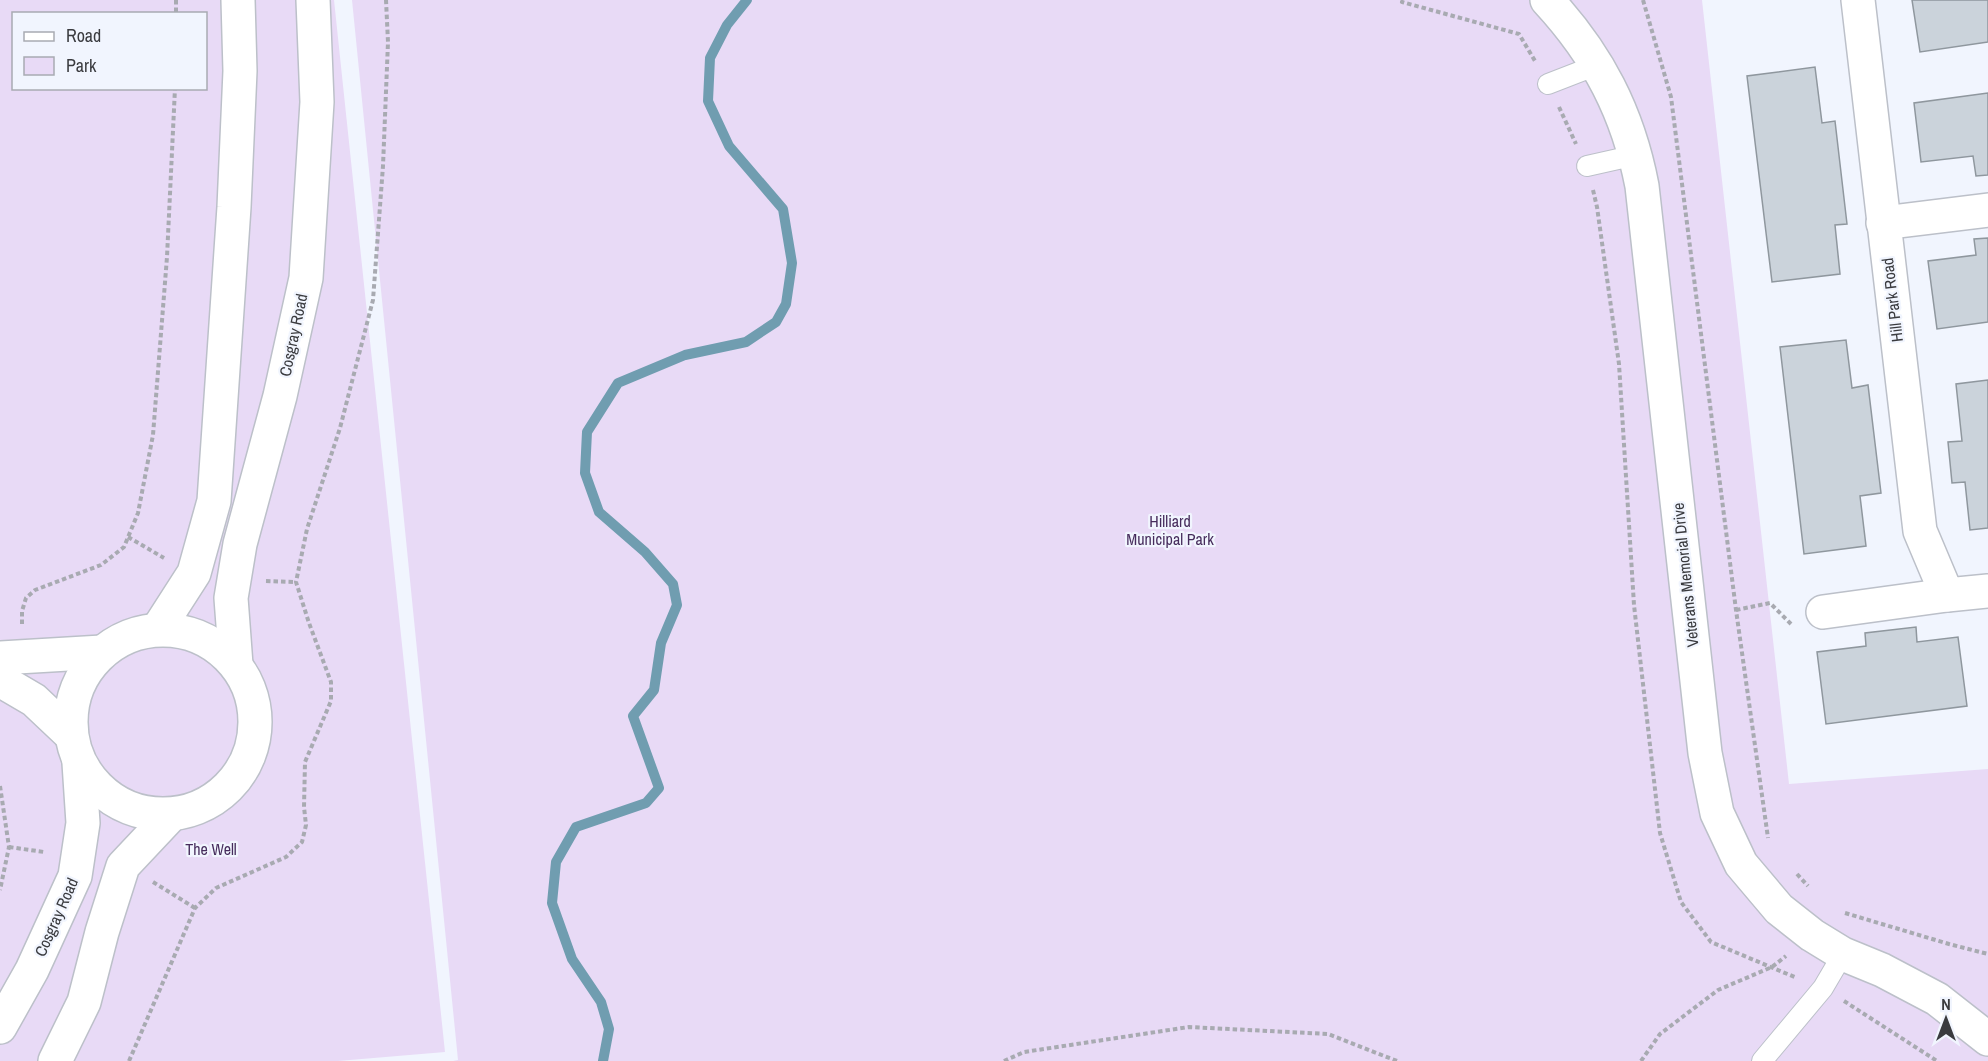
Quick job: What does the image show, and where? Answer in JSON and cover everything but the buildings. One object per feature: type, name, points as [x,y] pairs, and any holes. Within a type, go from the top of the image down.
[{"type":"main road","points":[[158,629],[194,573],[214,501],[235,184],[240,71],[238,0]]},
{"type":"main road","name":"Cosgray Road","points":[[236,665],[231,598],[240,544],[280,396],[306,278],[317,102],[313,0]]},
{"type":"main road","name":"Veterans Memorial Drive","points":[[1547,0],[1569,24],[1597,65],[1618,104],[1636,155],[1642,186],[1705,753],[1717,813],[1741,864],[1779,909],[1812,935],[1843,954],[1882,970],[1937,999],[1988,1039]]},
{"type":"main road","name":"Hill Park Road","points":[[1858,0],[1920,531],[1947,595]]},
{"type":"main road","points":[[1883,223],[1988,210]]},
{"type":"main road","points":[[1823,612],[1988,591]]},
{"type":"main road","name":"Cosgray Road","points":[[0,1027],[32,970],[75,876],[83,823],[75,749],[71,704],[82,676],[102,652],[128,636],[158,629],[188,633],[215,646],[236,665],[250,690],[256,718],[253,747],[241,772],[222,794],[198,808],[171,815],[144,813],[118,804],[97,788],[75,749]]},
{"type":"main road","points":[[0,658],[102,652]]},
{"type":"main road","points":[[0,680],[34,700],[75,749]]},
{"type":"main road","points":[[55,1061],[84,1002],[102,932],[123,866],[171,815]]},
{"type":"lane","points":[[1548,84],[1597,65]]},
{"type":"lane","points":[[1587,166],[1636,155]]},
{"type":"lane","points":[[1762,1061],[1823,988],[1843,954]]},
{"type":"path","points":[[129,1061],[195,908],[216,888],[286,857],[302,842],[306,825],[305,762],[331,701],[331,682],[296,582],[307,529],[340,428],[373,300],[383,166],[386,0]]},
{"type":"path","points":[[1643,0],[1671,97],[1736,610],[1769,843]]},
{"type":"path","points":[[22,629],[22,611],[26,598],[35,590],[101,565],[124,548],[138,513],[153,435],[167,257],[175,90]]},
{"type":"path","points":[[128,537],[167,560]]},
{"type":"path","points":[[261,581],[296,582]]},
{"type":"path","points":[[1736,610],[1770,603],[1794,626],[1807,627],[1823,612]]},
{"type":"path","points":[[0,786],[9,847],[0,890]]},
{"type":"path","points":[[9,847],[51,853]]},
{"type":"path","points":[[1792,869],[1808,886]]},
{"type":"path","points":[[150,881],[195,908]]},
{"type":"path","points":[[1836,910],[1988,954]]},
{"type":"path","points":[[1641,1061],[1660,1034],[1718,990],[1772,967]]},
{"type":"path","points":[[1004,1061],[1024,1052],[1189,1027],[1328,1034],[1397,1061]]},
{"type":"green space","name":"The Well","points":[[0,0],[334,0],[445,1052],[338,1061],[0,1061]]},
{"type":"green space","name":"Hilliard Municipal Park","points":[[352,0],[1702,0],[1789,784],[1988,769],[1988,1061],[453,1061],[458,1060]]},
{"type":"waterway","points":[[603,1061],[609,1029],[601,1002],[572,959],[552,903],[556,862],[576,827],[646,803],[659,788],[633,716],[654,690],[661,643],[677,605],[673,584],[645,552],[599,512],[585,473],[587,432],[618,383],[685,355],[746,342],[776,322],[786,304],[792,263],[783,209],[729,146],[708,101],[710,58],[727,25],[747,0]]}]
